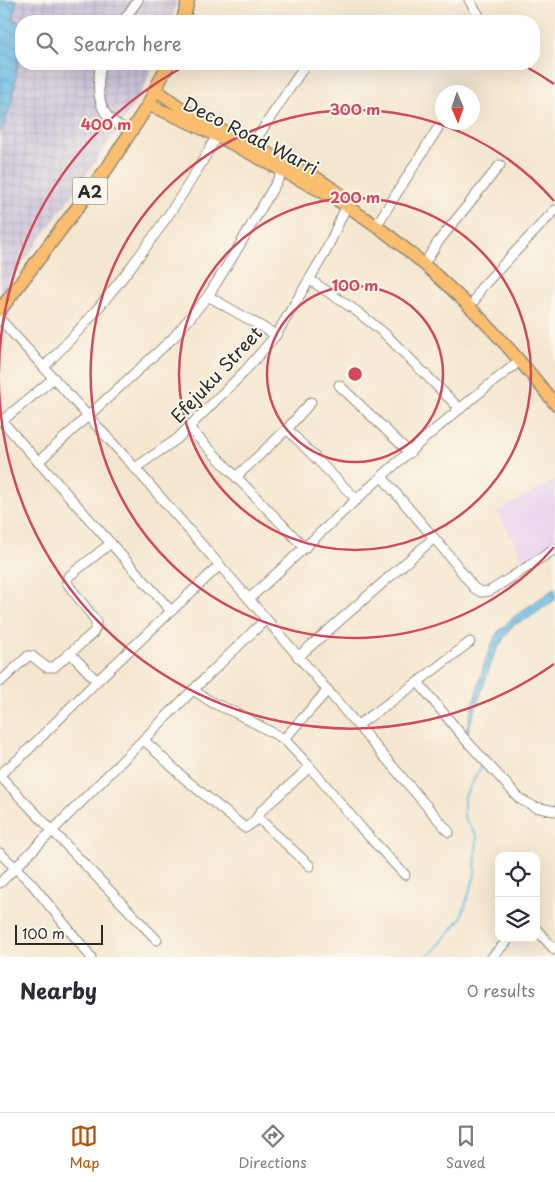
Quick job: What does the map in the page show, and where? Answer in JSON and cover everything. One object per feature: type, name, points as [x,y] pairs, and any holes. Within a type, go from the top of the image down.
[{"type":"highway","points":[[184,15],[188,0]]},
{"type":"highway","name":"A2","points":[[0,310],[108,167],[130,130],[148,105],[165,70]]},
{"type":"main road","name":"Deco Road Warri","points":[[155,89],[184,110],[316,178],[428,258],[475,300],[555,394]]},
{"type":"main road","name":"Deco Road Warri","points":[[148,105],[172,114],[216,136],[378,223],[470,305],[555,404]]},
{"type":"street","points":[[127,15],[138,0]]},
{"type":"street","points":[[469,0],[478,14]]},
{"type":"street","points":[[100,70],[98,95],[105,114],[113,122],[130,130]]},
{"type":"street","points":[[252,145],[302,70]]},
{"type":"street","points":[[378,223],[437,130]]},
{"type":"street","points":[[44,367],[93,314],[131,268],[166,220],[199,168],[216,136]]},
{"type":"street","points":[[428,258],[438,242],[500,165]]},
{"type":"street","points":[[38,462],[173,338],[208,296],[283,171]]},
{"type":"street","name":"Efejuku Street","points":[[134,468],[177,439],[189,428],[245,371],[276,335],[325,253],[346,207]]},
{"type":"street","points":[[475,300],[481,288],[555,210]]},
{"type":"street","points":[[310,280],[384,333],[460,409]]},
{"type":"street","points":[[208,296],[276,335]]},
{"type":"street","points":[[0,319],[134,468],[449,832]]},
{"type":"street","points":[[249,600],[382,477],[460,409],[520,361]]},
{"type":"street","points":[[54,378],[1,422],[171,611]]},
{"type":"street","points":[[339,385],[410,453]]},
{"type":"street","points":[[236,477],[287,429],[311,402]]},
{"type":"street","points":[[189,428],[305,548]]},
{"type":"street","points":[[287,429],[357,500]]},
{"type":"street","points":[[382,477],[474,588],[481,592],[490,591],[555,549]]},
{"type":"street","points":[[298,657],[434,538]]},
{"type":"street","points":[[0,682],[28,656],[32,656],[46,668],[54,667],[93,633],[96,621],[70,587],[67,582],[68,577],[111,543]]},
{"type":"street","points":[[157,940],[52,832],[0,775],[219,566]]},
{"type":"street","points":[[0,883],[266,619]]},
{"type":"street","points":[[358,725],[470,642]]},
{"type":"street","points":[[70,653],[97,681]]},
{"type":"street","points":[[418,682],[464,738],[520,799],[535,807],[555,811]]},
{"type":"street","points":[[193,690],[213,703],[284,739],[362,829],[405,875]]},
{"type":"street","points":[[284,739],[328,690]]},
{"type":"street","points":[[144,740],[184,779],[245,828],[248,828],[261,811],[310,767]]},
{"type":"street","points":[[256,817],[310,866]]},
{"type":"street","points":[[0,854],[32,884],[91,957]]},
{"type":"street","points":[[540,933],[555,950]]},
{"type":"street","points":[[492,957],[506,942]]},
{"type":"shaded area","points":[[17,0],[176,0],[173,15],[15,15],[15,20],[13,19]]},
{"type":"shaded area","points":[[17,70],[151,70],[140,95],[83,180],[0,294],[0,135],[12,101]]},
{"type":"shaded area","points":[[555,480],[555,545],[525,562],[497,511]]},
{"type":"water","points":[[0,0],[17,0],[13,19],[15,20],[15,70],[17,70],[12,101],[0,135]]},
{"type":"water","points":[[555,588],[555,600],[529,618],[513,625],[504,638],[494,655],[467,734],[465,733],[486,658],[497,633],[512,618]]},
{"type":"waterway","points":[[426,957],[435,950],[461,918],[475,875],[477,836],[464,817],[464,798],[481,766]]}]
